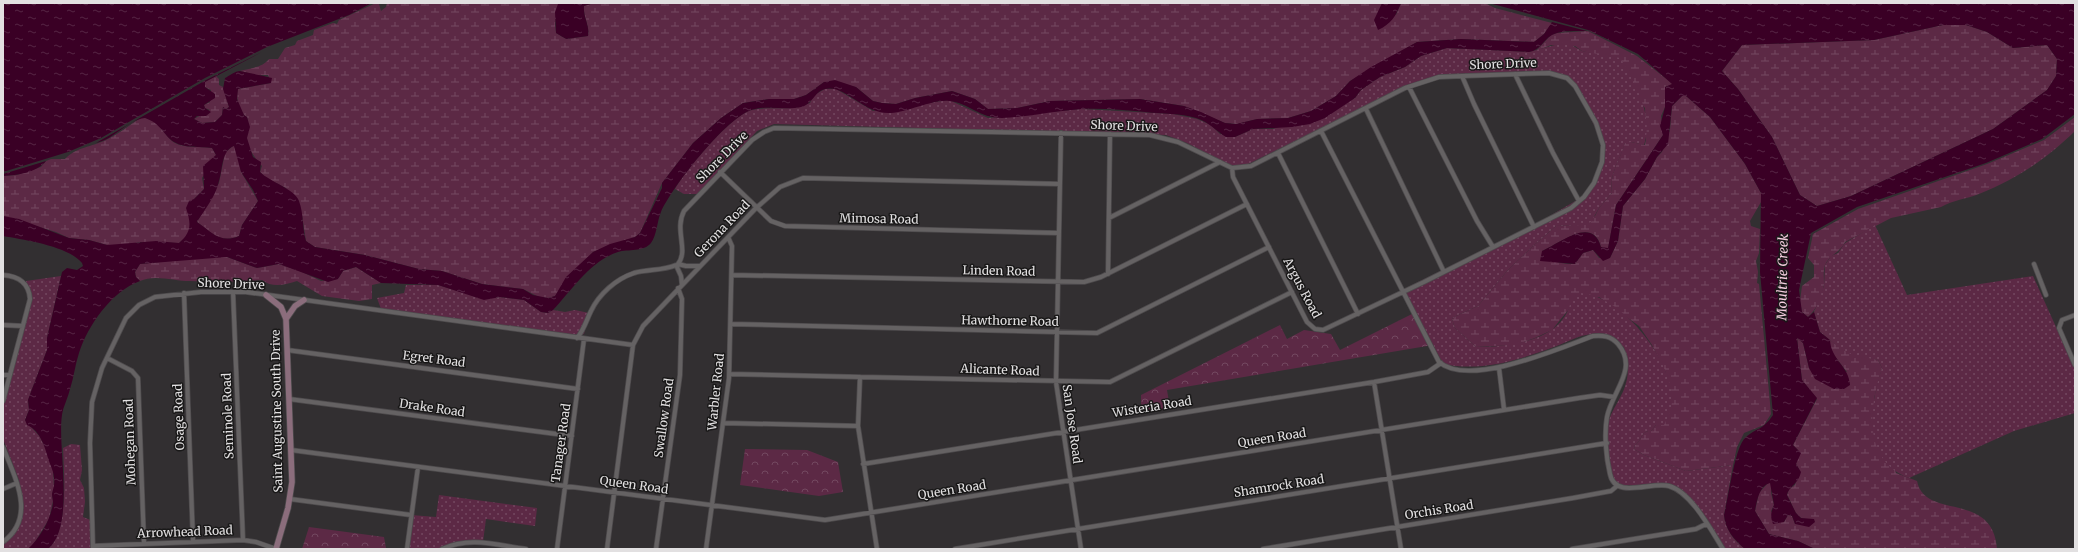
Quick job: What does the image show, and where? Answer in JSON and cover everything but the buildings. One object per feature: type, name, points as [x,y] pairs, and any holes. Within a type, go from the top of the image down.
[{"type":"street","name":"Shore Drive","points":[[700,266],[686,266],[678,264],[682,254],[679,231],[680,220],[687,207],[720,172],[757,135],[767,130],[782,127],[1150,136],[1169,139],[1232,168],[1251,166],[1409,87],[1439,77],[1553,73],[1567,78],[1575,86],[1596,124],[1603,145],[1602,162],[1594,183],[1579,201],[1566,211],[1403,292]]},
{"type":"street","points":[[1515,74],[1553,153],[1579,201]]},
{"type":"street","points":[[1462,76],[1474,104],[1534,227]]},
{"type":"street","points":[[1409,87],[1477,221],[1493,248]]},
{"type":"street","points":[[1366,109],[1444,272]]},
{"type":"street","points":[[1321,131],[1436,358],[1441,363],[1455,369],[1500,368],[1519,363],[1593,336],[1606,336],[1618,344],[1625,362],[1624,380],[1614,397],[1607,416],[1607,443],[1610,475],[1617,486],[1625,488],[1660,484],[1674,488],[1684,494],[1723,549]]},
{"type":"street","name":"San Jose Road","points":[[1061,133],[1056,382],[1062,432],[1081,549]]},
{"type":"street","points":[[1108,274],[1110,134]]},
{"type":"street","points":[[1278,153],[1358,314]]},
{"type":"street","points":[[1109,218],[1220,162]]},
{"type":"street","name":"Argus Road","points":[[1232,168],[1233,177],[1307,322],[1315,329],[1323,330],[1403,292]]},
{"type":"street","name":"Mimosa Road","points":[[720,172],[771,221],[785,226],[1059,233]]},
{"type":"street","name":"Gerona Road","points":[[607,549],[633,345],[643,326],[756,208],[780,187],[803,178],[1060,184]]},
{"type":"street","name":"Linden Road","points":[[732,275],[1058,283],[1084,282],[1108,274],[1247,204]]},
{"type":"street","name":"Warbler Road","points":[[706,549],[724,423],[729,374],[732,246],[728,237]]},
{"type":"street","name":"Hawthorne Road","points":[[731,324],[1100,333],[1269,247]]},
{"type":"street","points":[[2034,264],[2046,295]]},
{"type":"street","name":"Swallow Road","points":[[577,338],[585,328],[595,304],[615,282],[636,272],[676,265],[682,276],[680,287],[682,299],[680,375],[656,549]]},
{"type":"street","points":[[3,275],[20,279],[28,289],[30,299],[3,401]]},
{"type":"street","name":"Shore Drive","points":[[93,547],[90,443],[91,413],[94,395],[107,358],[124,322],[135,308],[155,297],[184,293],[233,292],[266,295],[633,345]]},
{"type":"street","name":"Seminole Road","points":[[233,292],[243,540]]},
{"type":"street","name":"Alicante Road","points":[[729,374],[1110,382],[1122,378],[1292,292]]},
{"type":"street","name":"Osage Road","points":[[184,293],[193,541]]},
{"type":"street","name":"Saint Augustine South Drive","points":[[266,295],[280,308],[286,319],[291,450],[290,499],[276,549]]},
{"type":"street","name":"Saint Augustine South Drive","points":[[286,319],[295,306],[304,300]]},
{"type":"street","points":[[2075,315],[2062,320],[2059,328],[2075,365]]},
{"type":"street","points":[[3,325],[23,326]]},
{"type":"street","name":"Tanager Road","points":[[557,549],[584,339]]},
{"type":"street","name":"Egret Road","points":[[287,350],[578,388]]},
{"type":"street","name":"Mohegan Road","points":[[107,358],[132,371],[138,378],[144,543]]},
{"type":"street","name":"Wisteria Road","points":[[864,464],[1374,382],[1428,372],[1441,363]]},
{"type":"street","points":[[1500,368],[1504,409]]},
{"type":"street","points":[[3,375],[10,375]]},
{"type":"street","points":[[860,377],[858,426],[877,549]]},
{"type":"street","points":[[1374,382],[1401,549]]},
{"type":"street","name":"Queen Road","points":[[291,450],[816,520],[871,513],[1070,481],[1504,409],[1593,396],[1614,397]]},
{"type":"street","name":"Drake Road","points":[[289,399],[572,436]]},
{"type":"street","points":[[724,423],[858,426]]},
{"type":"street","name":"Shamrock Road","points":[[955,549],[1607,443]]},
{"type":"street","points":[[3,448],[22,498],[21,512],[17,525],[3,542]]},
{"type":"street","points":[[407,549],[418,467]]},
{"type":"street","points":[[3,489],[17,484]]},
{"type":"street","name":"Orchis Road","points":[[1263,549],[1601,493],[1611,491],[1617,486]]},
{"type":"street","points":[[290,499],[411,515]]},
{"type":"street","points":[[1572,549],[1696,528],[1706,524]]},
{"type":"street","name":"Arrowhead Road","points":[[93,547],[144,543],[243,540],[256,542],[276,549]]},
{"type":"street","points":[[442,549],[456,543],[468,541],[507,548],[526,549]]},
{"type":"street","points":[[456,543],[457,549]]},
{"type":"green space","points":[[376,3],[379,4],[381,11],[386,7],[387,3],[559,3],[555,24],[556,33],[566,39],[588,36],[584,6],[594,3],[1382,3],[1381,7],[1396,15],[1401,3],[1485,3],[1495,8],[1552,23],[1544,34],[1534,42],[1461,39],[1417,42],[1350,81],[1336,96],[1311,111],[1288,118],[1257,119],[1237,124],[1225,123],[1184,106],[1140,99],[1050,101],[1017,108],[988,109],[975,99],[952,91],[915,98],[896,104],[873,101],[856,87],[824,82],[806,95],[794,99],[769,99],[743,103],[721,118],[693,143],[662,183],[640,233],[635,237],[593,252],[555,296],[548,298],[539,297],[523,289],[482,284],[442,271],[419,269],[365,255],[315,247],[306,241],[302,215],[286,188],[266,178],[260,172],[262,166],[248,146],[248,121],[247,117],[242,112],[237,92],[238,89],[271,83],[268,75],[256,75],[240,71],[259,66],[269,59],[278,59],[285,48],[295,45],[297,41],[313,35],[314,30],[333,23],[337,24],[339,20]]},
{"type":"green space","points":[[1943,25],[1966,25],[1987,32],[2013,48],[2047,45],[2057,59],[2056,76],[2047,90],[1993,129],[1851,196],[1817,206],[1800,195],[1772,137],[1738,89],[1722,71],[1742,45],[1874,40]]},
{"type":"green space","points":[[1588,31],[1637,56],[1673,84],[1665,87],[1665,107],[1661,116],[1663,135],[1616,205],[1608,249],[1601,247],[1597,238],[1591,233],[1583,232],[1566,238],[1542,251],[1554,260],[1564,264],[1575,264],[1583,253],[1593,250],[1599,258],[1610,258],[1618,241],[1623,206],[1645,179],[1657,157],[1662,152],[1670,130],[1672,106],[1682,96],[1686,96],[1710,117],[1745,164],[1761,193],[1761,202],[1750,221],[1751,226],[1760,229],[1759,253],[1756,261],[1758,272],[1757,283],[1759,284],[1771,414],[1764,425],[1744,433],[1737,447],[1733,465],[1686,471],[1644,455],[1634,449],[1635,445],[1645,432],[1651,431],[1656,425],[1661,425],[1666,373],[1652,345],[1639,326],[1599,297],[1569,309],[1552,330],[1515,345],[1476,347],[1455,328],[1452,319],[1478,306],[1507,271],[1556,226],[1573,225],[1595,216],[1599,208],[1612,193],[1611,186],[1613,173],[1625,142],[1645,145],[1645,108],[1598,55],[1582,51],[1575,46],[1551,45],[1536,51],[1551,35],[1557,33]]},
{"type":"green space","points":[[1566,42],[1582,51],[1620,58],[1637,89],[1645,111],[1647,122],[1644,145],[1631,142],[1625,143],[1613,173],[1611,186],[1612,193],[1599,208],[1591,222],[1582,225],[1556,226],[1507,271],[1478,306],[1452,319],[1455,328],[1476,347],[1490,347],[1519,343],[1534,339],[1547,333],[1558,325],[1566,314],[1571,300],[1581,293],[1596,297],[1612,305],[1627,316],[1652,347],[1662,363],[1669,380],[1672,396],[1669,415],[1664,425],[1656,425],[1651,431],[1645,432],[1635,445],[1634,449],[1644,455],[1686,471],[1733,465],[1724,515],[1726,525],[1731,534],[1745,549],[1724,549],[1682,490],[1671,484],[1617,486],[1612,480],[1605,463],[1604,453],[1610,417],[1623,392],[1628,374],[1624,347],[1601,336],[1592,334],[1576,338],[1514,360],[1486,366],[1471,367],[1443,364],[1404,289],[1536,224],[1589,193],[1600,171],[1603,148],[1599,135],[1571,79],[1551,71],[1435,77],[1416,82],[1244,166],[1229,165],[1187,143],[1166,135],[774,124],[757,131],[698,194],[684,194],[675,189],[698,157],[721,132],[743,114],[757,109],[799,107],[810,103],[814,95],[825,89],[836,89],[873,111],[949,100],[988,118],[1081,109],[1173,114],[1197,119],[1211,125],[1220,134],[1235,137],[1253,129],[1273,129],[1342,105],[1355,98],[1361,90],[1380,77],[1405,67],[1421,56],[1447,48],[1529,52]]},
{"type":"green space","points":[[216,76],[219,79],[219,85],[223,87],[229,107],[226,109],[223,107],[222,115],[215,122],[202,123],[194,119],[210,110],[205,108],[204,105],[210,102],[211,90],[205,87],[205,82]]},
{"type":"green space","points":[[2075,117],[2075,131],[2053,151],[2019,175],[1979,194],[1941,207],[1891,218],[1845,242],[1825,265],[1824,284],[1821,297],[1816,306],[1808,317],[1802,312],[1800,301],[1802,286],[1814,277],[1814,265],[1808,258],[1813,234],[1858,209],[1987,164],[2044,140]]},
{"type":"green space","points":[[141,118],[151,119],[176,144],[212,148],[216,155],[202,178],[204,189],[194,199],[190,230],[186,237],[179,243],[140,242],[125,245],[107,245],[89,240],[69,238],[56,232],[3,216],[3,176],[17,175],[41,167],[46,161],[51,159],[65,159],[74,152],[111,138]]},
{"type":"green space","points":[[234,145],[239,158],[241,172],[258,201],[242,225],[239,236],[227,239],[216,236],[197,222],[219,183],[225,153]]},
{"type":"green space","points":[[1875,225],[1907,295],[2033,276],[2075,369],[2075,413],[2014,431],[1909,478],[1894,470],[1883,459],[1876,446],[1873,431],[1872,415],[1874,399],[1882,368],[1878,360],[1853,355],[1841,349],[1820,332],[1814,312],[1824,286],[1825,265],[1831,256],[1838,253],[1845,243]]},
{"type":"green space","points":[[206,257],[227,257],[257,268],[279,264],[300,271],[321,281],[338,279],[343,271],[356,267],[381,283],[372,285],[372,299],[359,301],[322,296],[297,281],[288,284],[274,285],[266,283],[262,280],[207,282],[152,278],[140,281],[136,277],[135,272],[140,264]]},
{"type":"green space","points":[[61,276],[47,338],[47,350],[28,400],[29,410],[25,420],[40,437],[47,451],[53,470],[53,501],[49,519],[33,545],[28,549],[3,549],[3,541],[22,516],[19,480],[3,439],[3,399],[31,296],[26,281]]},
{"type":"green space","points":[[406,285],[438,285],[484,299],[500,297],[524,300],[541,312],[548,313],[553,310],[565,312],[575,310],[589,313],[584,334],[578,336],[381,309],[377,298],[404,293]]},
{"type":"green space","points":[[1416,312],[1433,345],[1167,390],[1170,408],[1141,413],[1141,395],[1280,325],[1287,339],[1304,330],[1331,334],[1340,350]]},
{"type":"green space","points":[[1797,338],[1803,343],[1809,368],[1847,372],[1830,350],[1830,340],[1848,351],[1878,360],[1882,368],[1874,398],[1896,473],[1917,481],[1923,493],[1932,500],[1972,512],[1984,519],[1993,531],[1997,549],[1815,549],[1798,541],[1769,534],[1755,511],[1759,493],[1768,483],[1772,483],[1771,493],[1774,505],[1771,511],[1777,522],[1784,522],[1788,515],[1792,516],[1795,524],[1808,519],[1803,519],[1797,514],[1787,495],[1789,489],[1795,485],[1799,469],[1796,464],[1798,450],[1793,445],[1817,399],[1802,380]]},
{"type":"green space","points":[[71,444],[80,445],[82,470],[80,480],[84,488],[85,502],[83,517],[93,521],[92,549],[48,549],[55,541],[62,516],[64,501],[63,448]]},
{"type":"green space","points":[[745,449],[807,450],[838,462],[843,492],[819,496],[740,485]]},
{"type":"green space","points":[[439,495],[537,508],[535,526],[486,519],[483,542],[466,541],[445,549],[407,549],[411,515],[436,517]]},
{"type":"green space","points":[[309,527],[384,537],[386,548],[302,549]]},
{"type":"water","points":[[3,3],[372,3],[349,15],[267,47],[205,78],[101,138],[68,152],[3,172]]},
{"type":"water","points":[[594,3],[584,6],[588,36],[566,39],[556,33],[555,12],[558,4]]},
{"type":"water","points":[[1382,3],[1401,3],[1392,19],[1378,30],[1374,20]]},
{"type":"water","name":"Moultrie Creek","points":[[1489,3],[2075,3],[2075,114],[2042,139],[1986,163],[1857,207],[1811,233],[1799,290],[1802,312],[1808,317],[1814,312],[1820,332],[1830,340],[1833,353],[1847,373],[1850,385],[1844,389],[1834,389],[1815,379],[1809,368],[1803,343],[1797,338],[1802,380],[1817,398],[1793,445],[1801,453],[1796,464],[1801,472],[1798,480],[1787,495],[1796,513],[1801,518],[1814,519],[1815,522],[1809,527],[1795,524],[1792,516],[1788,515],[1784,522],[1773,524],[1771,514],[1774,505],[1770,483],[1763,487],[1755,511],[1769,534],[1798,541],[1815,549],[1745,549],[1737,542],[1726,525],[1724,515],[1732,474],[1741,443],[1745,438],[1766,424],[1773,415],[1760,272],[1761,193],[1745,164],[1710,117],[1686,96],[1682,96],[1672,106],[1668,144],[1657,157],[1645,179],[1623,206],[1618,241],[1610,258],[1603,261],[1593,250],[1583,253],[1575,264],[1540,261],[1542,251],[1574,234],[1583,232],[1590,233],[1597,238],[1601,247],[1608,248],[1616,205],[1663,135],[1660,126],[1665,107],[1665,87],[1672,84],[1638,54],[1588,30]],"holes":[[[1943,25],[1966,25],[1987,32],[2013,48],[2047,45],[2057,59],[2056,76],[2047,90],[1993,129],[1851,196],[1817,206],[1800,195],[1772,137],[1738,89],[1722,71],[1742,45],[1874,40]]]},
{"type":"water","points":[[1552,22],[1587,31],[1555,33],[1539,47],[1529,52],[1447,48],[1421,56],[1405,67],[1380,77],[1361,90],[1355,98],[1325,118],[1310,124],[1292,127],[1253,129],[1235,137],[1226,137],[1205,122],[1190,116],[1121,110],[1081,109],[1002,118],[987,116],[956,102],[943,101],[898,112],[881,112],[864,105],[840,91],[825,89],[818,93],[805,106],[795,108],[755,109],[738,117],[713,141],[676,187],[661,212],[655,236],[651,243],[644,248],[618,252],[599,262],[582,277],[553,310],[548,313],[541,312],[524,300],[500,297],[484,300],[438,285],[381,283],[356,267],[343,271],[338,279],[328,282],[279,264],[257,268],[227,257],[140,264],[135,272],[136,277],[140,281],[120,293],[102,310],[88,331],[83,342],[62,415],[61,429],[64,485],[61,522],[56,538],[48,549],[28,549],[41,534],[50,515],[53,503],[52,494],[54,476],[42,440],[36,431],[27,425],[25,420],[29,410],[28,400],[47,350],[47,338],[62,272],[67,268],[77,270],[83,266],[82,263],[75,257],[57,248],[3,236],[3,216],[19,219],[69,238],[89,240],[107,245],[156,241],[179,243],[186,235],[189,227],[189,218],[186,208],[189,201],[194,199],[204,189],[203,166],[216,155],[212,148],[188,146],[174,142],[151,120],[145,118],[135,121],[206,80],[262,52],[205,82],[205,87],[215,94],[215,98],[204,105],[205,108],[211,112],[206,116],[197,116],[194,119],[202,123],[215,122],[222,115],[223,107],[226,109],[229,107],[223,89],[225,78],[234,73],[240,71],[272,78],[271,83],[238,89],[237,99],[244,115],[247,117],[250,127],[247,138],[253,157],[261,162],[260,172],[264,176],[288,189],[297,197],[302,211],[306,241],[315,247],[365,255],[419,269],[442,271],[482,284],[523,289],[533,295],[548,298],[555,296],[566,277],[593,252],[610,244],[635,237],[640,233],[662,188],[662,183],[693,143],[721,118],[743,103],[769,99],[794,99],[806,95],[824,82],[835,80],[856,87],[873,101],[882,103],[896,104],[915,98],[952,91],[975,99],[988,109],[1017,108],[1050,101],[1140,99],[1184,106],[1225,123],[1236,124],[1257,119],[1288,118],[1311,111],[1336,96],[1350,81],[1371,67],[1417,42],[1461,39],[1534,42],[1544,34]],"holes":[[[234,146],[241,172],[253,190],[258,201],[242,225],[239,236],[227,239],[216,236],[197,222],[218,187],[225,156],[230,148]]]},
{"type":"water","points":[[129,124],[109,138],[96,143]]},
{"type":"water","points":[[46,161],[32,171],[3,176],[3,174]]}]
